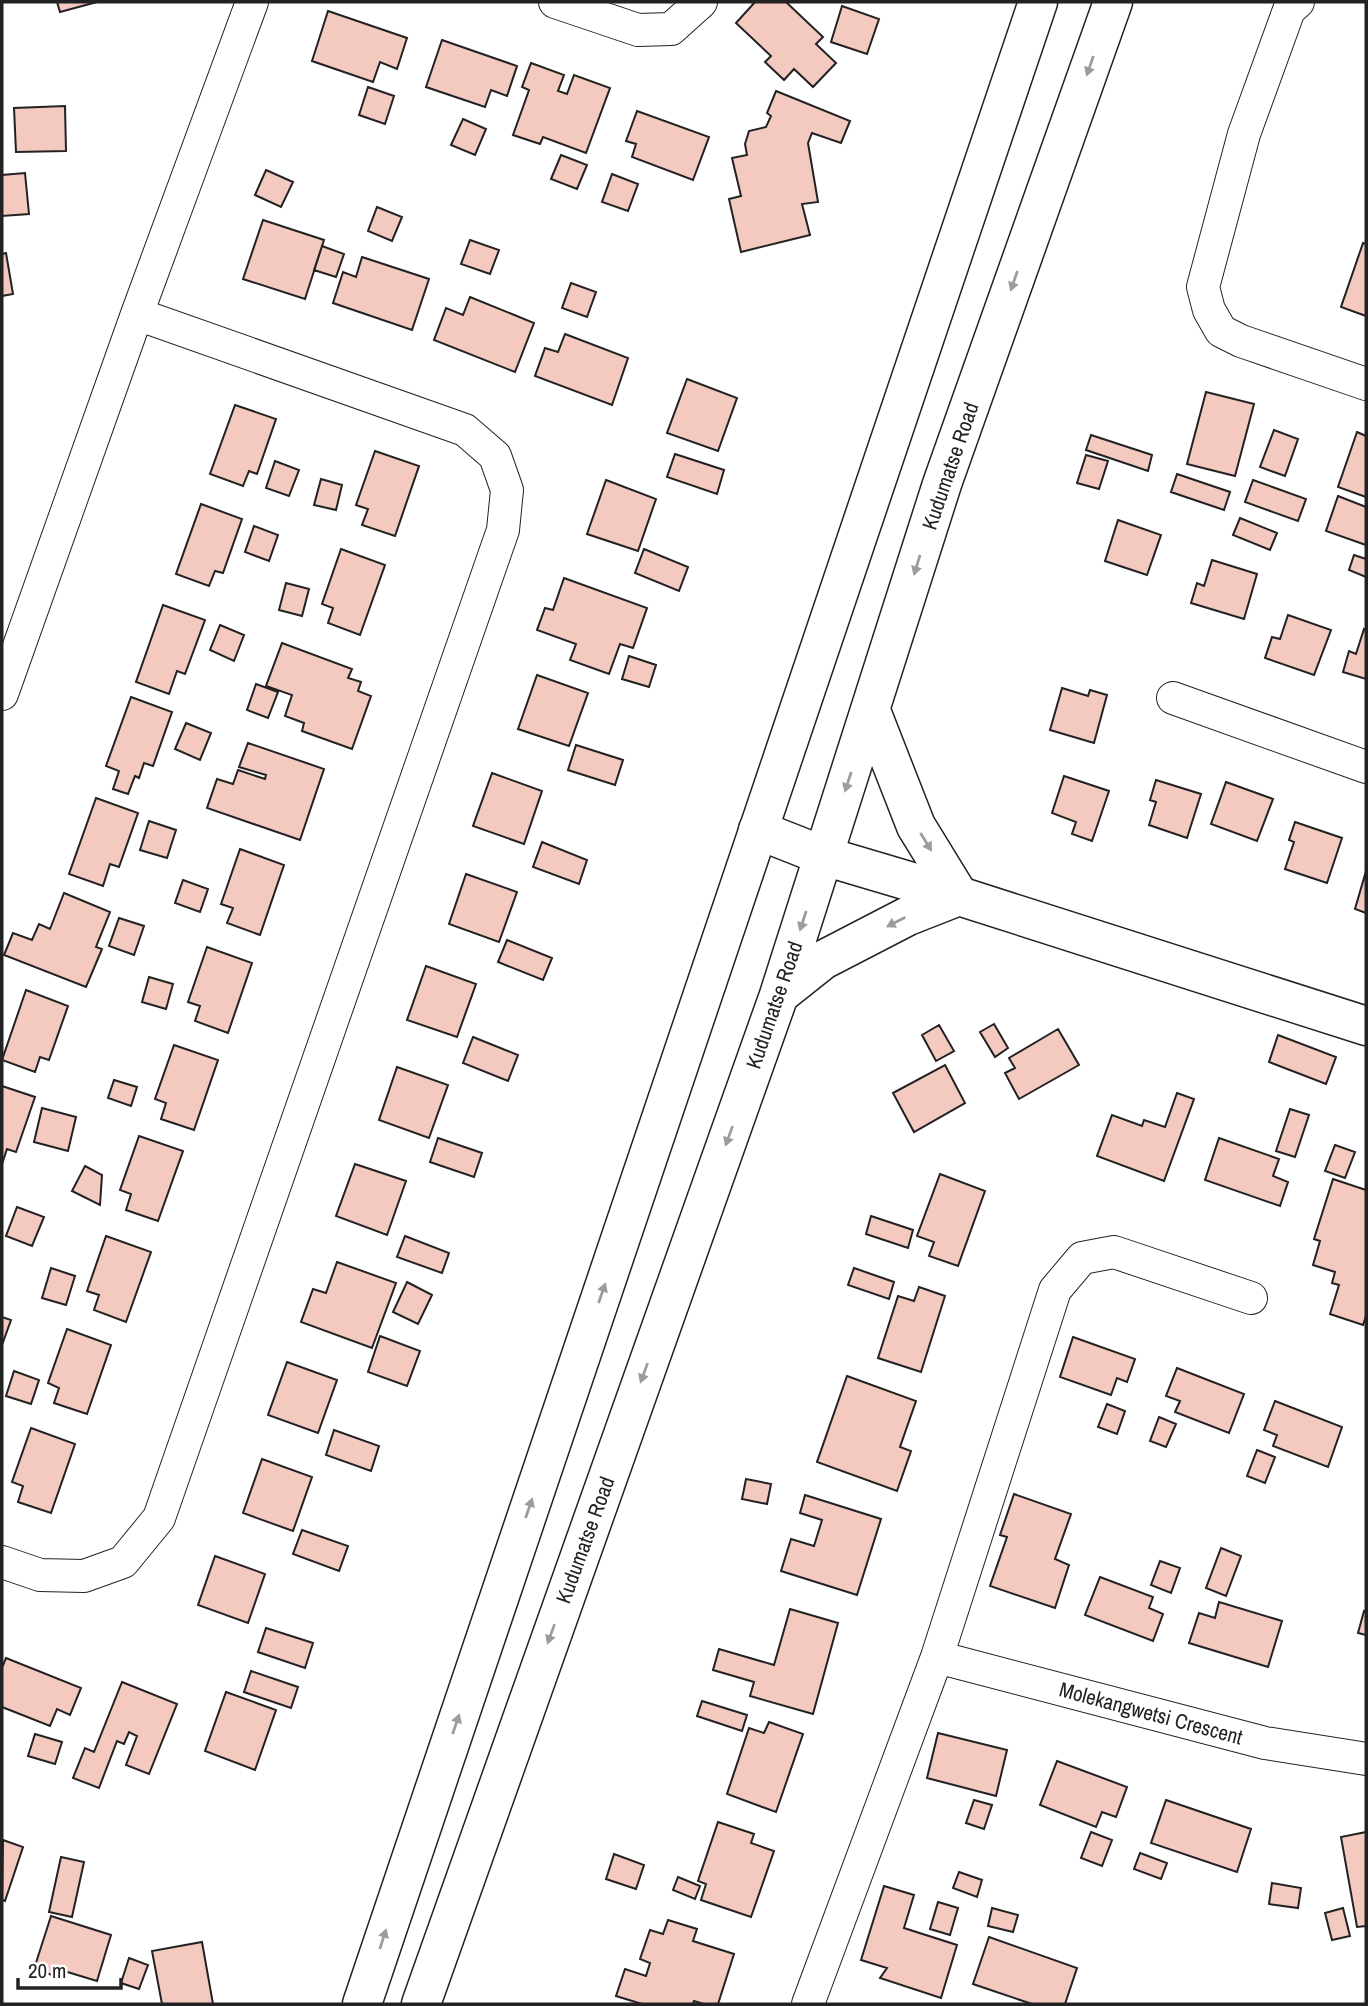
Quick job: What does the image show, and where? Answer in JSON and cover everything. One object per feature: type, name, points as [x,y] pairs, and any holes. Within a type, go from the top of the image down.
[{"type":"main road","points":[[362,2004],[1038,2]]},
{"type":"main road","name":"Kudumatse Road","points":[[421,2004],[779,995],[943,484],[1113,2]]},
{"type":"main road","points":[[871,711],[916,825],[959,895]]},
{"type":"main road","points":[[758,830],[824,856],[959,895],[1366,1026]]},
{"type":"main road","points":[[779,995],[823,960],[908,916],[959,895]]},
{"type":"street","points":[[2,694],[137,314],[252,2]]},
{"type":"street","points":[[555,2],[638,30],[671,29],[701,2]]},
{"type":"street","points":[[1297,2],[1289,10],[1244,134],[1203,287],[1209,310],[1220,331],[1241,341],[1366,384]]},
{"type":"street","points":[[2,1562],[40,1575],[84,1576],[123,1562],[159,1518],[503,530],[507,490],[495,456],[466,430],[137,314]]},
{"type":"street","points":[[1173,698],[1366,767]]},
{"type":"street","points":[[808,2004],[937,1657],[1055,1290],[1082,1258],[1114,1252],[1251,1298]]},
{"type":"street","name":"Molekangwetsi Crescent","points":[[937,1657],[1265,1743],[1366,1759]]},
{"type":"building","points":[[57,2],[97,2],[60,12]]},
{"type":"building","points":[[755,2],[786,2],[823,37],[816,44],[836,63],[813,87],[794,69],[784,80],[765,62],[771,56],[736,23]]},
{"type":"building","points":[[842,6],[879,19],[867,54],[831,42]]},
{"type":"building","points":[[328,11],[407,38],[397,69],[380,62],[373,82],[312,61]]},
{"type":"building","points":[[442,40],[517,66],[507,96],[491,90],[485,107],[426,87]]},
{"type":"building","points":[[531,63],[564,75],[558,91],[567,94],[574,75],[610,88],[586,153],[543,137],[540,144],[513,135],[529,90],[522,87]]},
{"type":"building","points":[[368,87],[394,96],[385,124],[359,115]]},
{"type":"building","points":[[776,91],[850,121],[841,143],[812,133],[808,143],[818,202],[802,204],[810,235],[741,252],[729,199],[741,196],[732,158],[747,155],[745,144],[749,131],[766,127],[771,116],[767,113]]},
{"type":"building","points":[[65,106],[66,151],[16,152],[14,108]]},
{"type":"building","points":[[637,111],[709,137],[693,180],[632,157],[636,144],[626,141]]},
{"type":"building","points":[[463,119],[486,129],[475,155],[451,145]]},
{"type":"building","points":[[561,155],[587,165],[577,189],[551,179]]},
{"type":"building","points":[[266,170],[293,182],[281,207],[255,195]]},
{"type":"building","points":[[25,173],[29,214],[2,216],[2,175]]},
{"type":"building","points":[[612,174],[638,184],[628,211],[602,202]]},
{"type":"building","points":[[377,207],[402,217],[392,241],[368,231]]},
{"type":"building","points":[[263,220],[324,240],[305,299],[243,279]]},
{"type":"building","points":[[470,240],[499,250],[490,274],[461,264]]},
{"type":"building","points":[[1363,243],[1366,244],[1366,316],[1341,307]]},
{"type":"building","points":[[322,246],[344,254],[336,277],[314,270]]},
{"type":"building","points":[[6,253],[13,294],[2,296],[2,254]]},
{"type":"building","points":[[362,257],[429,279],[412,330],[333,303],[343,272],[356,277]]},
{"type":"building","points":[[571,283],[596,292],[587,317],[562,308]]},
{"type":"building","points":[[470,297],[534,323],[515,372],[434,340],[446,308],[463,315]]},
{"type":"building","points":[[565,334],[628,358],[612,405],[535,376],[545,348],[558,352]]},
{"type":"building","points":[[687,379],[737,398],[718,451],[667,433]]},
{"type":"building","points":[[1206,392],[1254,404],[1235,476],[1187,464]]},
{"type":"building","points":[[235,405],[276,419],[257,474],[249,471],[243,486],[210,474]]},
{"type":"building","points":[[1274,430],[1298,439],[1285,476],[1260,467]]},
{"type":"building","points":[[1357,432],[1366,436],[1366,497],[1338,487]]},
{"type":"building","points":[[1091,435],[1152,455],[1148,471],[1086,450]]},
{"type":"building","points":[[375,451],[419,466],[395,536],[362,525],[368,509],[356,505]]},
{"type":"building","points":[[675,454],[724,470],[717,494],[667,477]]},
{"type":"building","points":[[1086,455],[1108,461],[1099,489],[1077,483]]},
{"type":"building","points":[[275,461],[299,470],[289,496],[266,488]]},
{"type":"building","points":[[1177,474],[1230,492],[1224,510],[1171,492]]},
{"type":"building","points":[[321,479],[342,485],[336,510],[314,505]]},
{"type":"building","points":[[606,480],[656,499],[638,551],[587,534]]},
{"type":"building","points":[[1253,480],[1306,499],[1298,521],[1245,502]]},
{"type":"building","points":[[1338,496],[1366,507],[1366,545],[1326,531]]},
{"type":"building","points":[[201,504],[242,519],[223,573],[215,571],[209,586],[176,574]]},
{"type":"building","points":[[1240,518],[1277,533],[1270,550],[1233,535]]},
{"type":"building","points":[[1118,520],[1161,535],[1147,575],[1105,561]]},
{"type":"building","points":[[254,526],[278,535],[269,561],[245,552]]},
{"type":"building","points":[[341,549],[385,565],[360,635],[328,623],[333,608],[322,604]]},
{"type":"building","points":[[644,549],[688,567],[679,591],[635,573]]},
{"type":"building","points":[[1354,555],[1366,559],[1366,577],[1349,570]]},
{"type":"building","points":[[1212,560],[1257,574],[1244,619],[1191,603],[1197,583],[1204,586]]},
{"type":"building","points":[[564,578],[647,608],[633,648],[620,644],[609,674],[570,660],[576,644],[537,630],[545,608],[553,610]]},
{"type":"building","points":[[286,583],[309,589],[302,616],[279,610]]},
{"type":"building","points":[[163,605],[205,620],[185,674],[177,671],[169,694],[136,682]]},
{"type":"building","points":[[1288,615],[1331,630],[1314,675],[1265,658],[1272,637],[1280,639]]},
{"type":"building","points":[[220,625],[244,635],[234,661],[210,650]]},
{"type":"building","points":[[1364,629],[1366,679],[1343,672],[1349,651],[1356,654]]},
{"type":"building","points":[[282,643],[352,669],[348,678],[361,682],[358,691],[371,696],[352,749],[302,731],[304,723],[285,716],[292,695],[266,686]]},
{"type":"building","points":[[629,656],[656,665],[649,687],[622,679]]},
{"type":"building","points":[[537,675],[588,693],[569,746],[518,729]]},
{"type":"building","points":[[256,684],[278,692],[268,718],[247,710]]},
{"type":"building","points":[[1062,688],[1088,696],[1090,690],[1107,695],[1094,743],[1050,730]]},
{"type":"building","points":[[131,697],[172,712],[153,766],[144,763],[139,778],[135,776],[128,794],[113,789],[119,771],[106,766]]},
{"type":"building","points":[[186,723],[211,733],[200,760],[175,749]]},
{"type":"building","points":[[248,743],[324,769],[300,840],[207,808],[217,779],[233,784],[238,770],[265,779],[266,775],[239,767]]},
{"type":"building","points":[[576,745],[623,760],[615,785],[568,770]]},
{"type":"building","points":[[492,773],[542,791],[524,844],[473,826]]},
{"type":"building","points":[[1064,776],[1109,791],[1092,841],[1072,834],[1076,822],[1052,813]]},
{"type":"building","points":[[1156,780],[1201,794],[1187,838],[1149,825],[1156,802],[1150,800]]},
{"type":"building","points":[[1226,782],[1273,799],[1257,841],[1211,824]]},
{"type":"building","points":[[96,798],[138,813],[119,867],[110,864],[103,886],[69,874]]},
{"type":"building","points":[[149,821],[176,830],[167,858],[140,850]]},
{"type":"building","points":[[1295,822],[1342,838],[1327,883],[1285,869],[1294,842],[1289,840]]},
{"type":"building","points":[[542,842],[587,860],[579,884],[533,867]]},
{"type":"building","points":[[240,849],[284,865],[260,935],[227,923],[233,908],[221,904]]},
{"type":"building","points":[[1366,871],[1366,913],[1355,909]]},
{"type":"building","points":[[466,874],[517,892],[499,942],[449,924]]},
{"type":"building","points":[[183,880],[208,889],[200,912],[175,903]]},
{"type":"building","points":[[64,893],[110,912],[96,947],[102,949],[86,987],[4,955],[13,933],[32,940],[39,924],[50,929]]},
{"type":"building","points":[[119,918],[144,926],[134,955],[109,946]]},
{"type":"building","points":[[507,940],[552,958],[543,980],[498,962]]},
{"type":"building","points":[[207,947],[252,963],[228,1033],[195,1021],[200,1006],[188,1002]]},
{"type":"building","points":[[426,966],[476,984],[457,1037],[407,1020]]},
{"type":"building","points":[[149,977],[173,984],[166,1009],[142,1002]]},
{"type":"building","points":[[26,990],[68,1006],[49,1060],[40,1057],[35,1072],[2,1060]]},
{"type":"building","points":[[994,1024],[1008,1048],[995,1057],[980,1032]]},
{"type":"building","points":[[939,1025],[954,1051],[936,1061],[922,1035]]},
{"type":"building","points":[[1058,1029],[1079,1065],[1019,1099],[1005,1073],[1015,1068],[1009,1058]]},
{"type":"building","points":[[1278,1035],[1336,1057],[1326,1084],[1269,1062]]},
{"type":"building","points":[[473,1037],[518,1055],[508,1081],[463,1063]]},
{"type":"building","points":[[174,1045],[218,1060],[194,1130],[161,1119],[166,1103],[155,1099]]},
{"type":"building","points":[[945,1065],[965,1103],[914,1132],[893,1093]]},
{"type":"building","points":[[397,1067],[448,1085],[429,1138],[379,1120]]},
{"type":"building","points":[[114,1080],[137,1087],[131,1106],[108,1098]]},
{"type":"building","points":[[2,1086],[35,1097],[16,1152],[7,1149],[2,1164]]},
{"type":"building","points":[[1177,1093],[1194,1099],[1164,1181],[1097,1156],[1112,1115],[1142,1126],[1144,1120],[1165,1127]]},
{"type":"building","points":[[42,1108],[76,1117],[68,1151],[34,1142]]},
{"type":"building","points":[[1290,1109],[1309,1115],[1295,1157],[1276,1151]]},
{"type":"building","points":[[139,1136],[183,1151],[158,1221],[126,1210],[131,1194],[120,1190]]},
{"type":"building","points":[[438,1138],[482,1153],[474,1177],[430,1162]]},
{"type":"building","points":[[1219,1138],[1279,1159],[1273,1176],[1288,1182],[1280,1206],[1205,1180]]},
{"type":"building","points":[[1335,1145],[1355,1152],[1345,1178],[1325,1171]]},
{"type":"building","points":[[355,1164],[406,1181],[387,1235],[336,1216]]},
{"type":"building","points":[[85,1166],[102,1175],[100,1205],[72,1191]]},
{"type":"building","points":[[940,1174],[985,1191],[958,1266],[929,1256],[934,1242],[917,1236]]},
{"type":"building","points":[[1333,1179],[1366,1190],[1366,1316],[1363,1325],[1330,1314],[1339,1285],[1332,1283],[1335,1272],[1313,1265],[1320,1241],[1314,1239]]},
{"type":"building","points":[[17,1207],[44,1217],[32,1246],[6,1236]]},
{"type":"building","points":[[871,1216],[913,1230],[908,1248],[866,1234]]},
{"type":"building","points":[[106,1236],[151,1252],[126,1322],[94,1310],[99,1295],[87,1291]]},
{"type":"building","points":[[405,1236],[449,1253],[442,1273],[397,1257]]},
{"type":"building","points":[[337,1262],[396,1283],[372,1348],[301,1322],[313,1289],[326,1293]]},
{"type":"building","points":[[51,1268],[75,1276],[66,1305],[42,1298]]},
{"type":"building","points":[[854,1268],[894,1282],[889,1299],[848,1285]]},
{"type":"building","points":[[407,1282],[432,1295],[418,1324],[393,1312]]},
{"type":"building","points":[[919,1287],[945,1296],[921,1372],[878,1358],[898,1296],[914,1301]]},
{"type":"building","points":[[2,1317],[11,1320],[2,1345]]},
{"type":"building","points":[[67,1329],[111,1345],[87,1414],[54,1403],[59,1388],[48,1383]]},
{"type":"building","points":[[380,1336],[420,1351],[407,1386],[368,1372]]},
{"type":"building","points":[[1073,1337],[1135,1359],[1127,1382],[1117,1378],[1111,1395],[1060,1377]]},
{"type":"building","points":[[287,1362],[337,1380],[318,1433],[268,1415]]},
{"type":"building","points":[[1177,1368],[1244,1394],[1229,1433],[1175,1412],[1180,1401],[1166,1396]]},
{"type":"building","points":[[14,1371],[39,1380],[31,1404],[6,1396]]},
{"type":"building","points":[[847,1376],[916,1401],[900,1447],[911,1451],[897,1491],[817,1462]]},
{"type":"building","points":[[1275,1401],[1342,1427],[1328,1467],[1273,1446],[1277,1435],[1264,1430]]},
{"type":"building","points":[[1107,1404],[1125,1411],[1117,1434],[1098,1427]]},
{"type":"building","points":[[1159,1417],[1176,1424],[1166,1447],[1150,1441]]},
{"type":"building","points":[[31,1428],[75,1444],[51,1513],[18,1502],[23,1486],[12,1482]]},
{"type":"building","points":[[334,1430],[379,1446],[371,1471],[326,1455]]},
{"type":"building","points":[[1257,1450],[1275,1457],[1265,1483],[1247,1476]]},
{"type":"building","points":[[262,1459],[312,1477],[293,1531],[243,1513]]},
{"type":"building","points":[[746,1479],[771,1484],[767,1504],[742,1499]]},
{"type":"building","points":[[1014,1494],[1071,1514],[1055,1559],[1069,1565],[1055,1608],[990,1586],[1007,1537],[1000,1535]]},
{"type":"building","points":[[805,1495],[881,1519],[857,1595],[781,1571],[791,1539],[814,1546],[822,1520],[800,1513]]},
{"type":"building","points":[[302,1530],[348,1546],[339,1571],[293,1554]]},
{"type":"building","points":[[1221,1548],[1241,1556],[1226,1596],[1206,1588]]},
{"type":"building","points":[[215,1556],[265,1574],[248,1623],[198,1605]]},
{"type":"building","points":[[1160,1561],[1180,1568],[1171,1593],[1151,1585]]},
{"type":"building","points":[[1100,1577],[1153,1597],[1149,1608],[1163,1614],[1153,1641],[1085,1615]]},
{"type":"building","points":[[1219,1602],[1282,1621],[1268,1667],[1189,1643],[1199,1613],[1215,1618]]},
{"type":"building","points":[[790,1609],[838,1623],[813,1714],[750,1696],[754,1682],[713,1670],[719,1649],[774,1665]]},
{"type":"building","points":[[1364,1611],[1366,1612],[1366,1635],[1358,1633]]},
{"type":"building","points":[[266,1628],[313,1643],[305,1668],[258,1652]]},
{"type":"building","points":[[6,1658],[81,1688],[70,1715],[57,1709],[50,1726],[2,1707],[2,1668]]},
{"type":"building","points":[[251,1671],[298,1687],[291,1708],[244,1692]]},
{"type":"building","points":[[122,1682],[177,1704],[149,1774],[126,1765],[137,1736],[129,1732],[124,1744],[117,1741],[99,1788],[73,1778],[85,1748],[94,1752]]},
{"type":"building","points":[[226,1692],[276,1710],[255,1770],[205,1751]]},
{"type":"building","points":[[702,1701],[747,1715],[742,1731],[697,1716]]},
{"type":"building","points":[[769,1722],[803,1734],[776,1812],[727,1794],[749,1728],[764,1733]]},
{"type":"building","points":[[938,1733],[1007,1750],[996,1796],[927,1778]]},
{"type":"building","points":[[35,1734],[62,1742],[55,1764],[28,1756]]},
{"type":"building","points":[[1057,1761],[1127,1787],[1116,1817],[1102,1812],[1096,1827],[1040,1805]]},
{"type":"building","points":[[974,1800],[992,1805],[984,1829],[966,1823]]},
{"type":"building","points":[[1166,1800],[1251,1829],[1237,1872],[1151,1843]]},
{"type":"building","points":[[718,1822],[754,1834],[751,1843],[774,1851],[751,1917],[701,1900],[706,1884],[698,1881]]},
{"type":"building","points":[[1091,1832],[1112,1840],[1102,1866],[1081,1858]]},
{"type":"building","points":[[1366,1832],[1366,1926],[1357,1927],[1341,1837]]},
{"type":"building","points":[[3,1840],[23,1847],[5,1901],[2,1900]]},
{"type":"building","points":[[1140,1853],[1167,1863],[1161,1879],[1134,1869]]},
{"type":"building","points":[[614,1854],[644,1865],[636,1889],[606,1879]]},
{"type":"building","points":[[61,1857],[84,1862],[72,1917],[49,1912]]},
{"type":"building","points":[[959,1872],[982,1880],[977,1897],[953,1888]]},
{"type":"building","points":[[678,1877],[700,1886],[695,1899],[673,1890]]},
{"type":"building","points":[[1272,1883],[1301,1888],[1298,1908],[1269,1904]]},
{"type":"building","points":[[884,1886],[914,1895],[904,1928],[957,1945],[941,1998],[880,1978],[887,1968],[861,1960]]},
{"type":"building","points":[[938,1902],[958,1908],[950,1935],[930,1929]]},
{"type":"building","points":[[992,1908],[1018,1915],[1013,1932],[988,1926]]},
{"type":"building","points":[[1343,1908],[1350,1936],[1332,1940],[1325,1913]]},
{"type":"building","points":[[51,1916],[111,1935],[97,1981],[64,1971],[61,1978],[34,1969]]},
{"type":"building","points":[[668,1920],[697,1929],[693,1941],[734,1954],[718,2004],[694,2001],[693,2004],[642,2004],[616,1996],[625,1969],[646,1976],[650,1963],[640,1959],[650,1930],[663,1934]]},
{"type":"building","points":[[989,1937],[1077,1968],[1065,2004],[1032,2004],[973,1984]]},
{"type":"building","points":[[202,1942],[213,2004],[162,2004],[152,1951]]},
{"type":"building","points":[[129,1958],[148,1965],[139,1989],[121,1983]]}]
